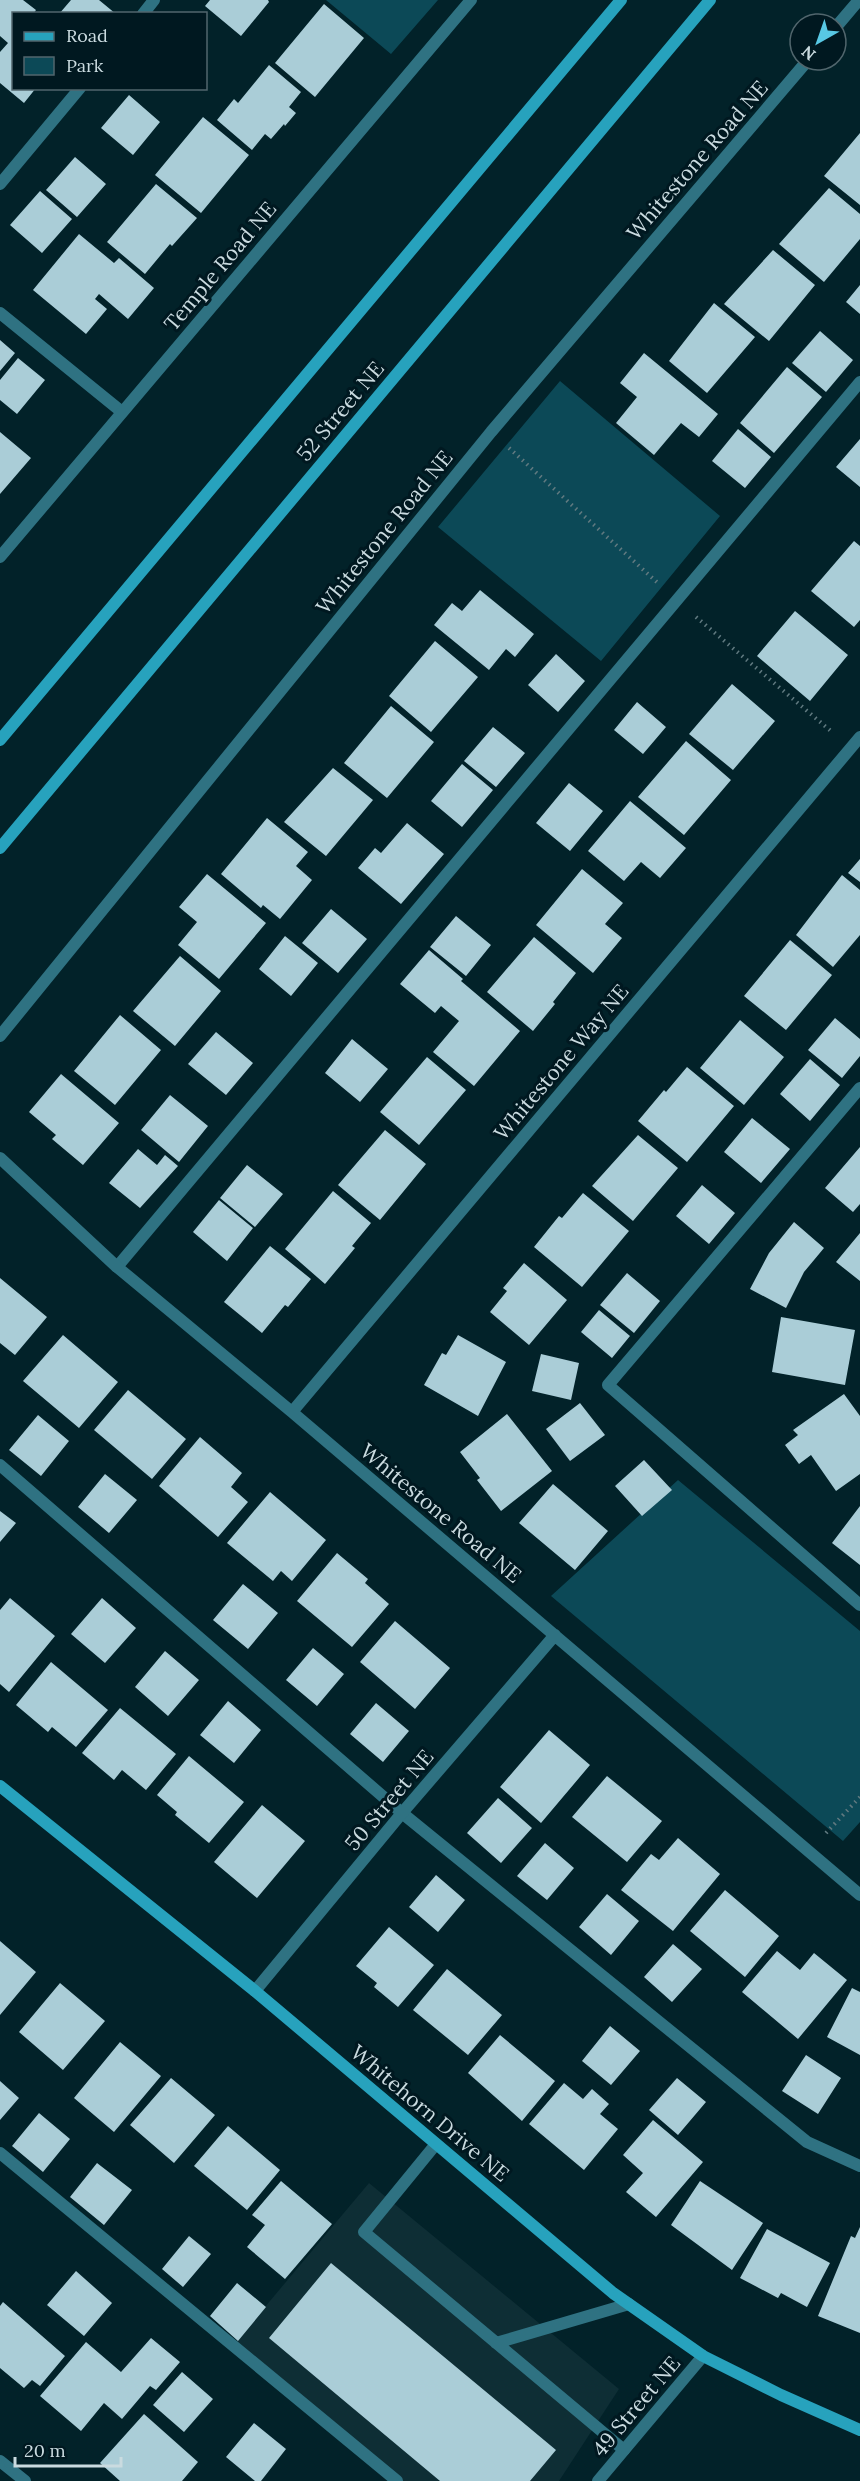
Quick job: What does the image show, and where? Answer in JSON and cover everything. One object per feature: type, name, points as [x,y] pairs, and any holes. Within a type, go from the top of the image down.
[{"type":"main road","points":[[0,740],[621,0]]},
{"type":"main road","name":"52 Street NE","points":[[0,848],[710,0]]},
{"type":"main road","name":"Whitehorn Drive NE","points":[[0,1786],[255,1991],[613,2293],[703,2356],[781,2395],[860,2430]]},
{"type":"street","points":[[145,12],[154,0]]},
{"type":"street","name":"Temple Road NE","points":[[0,557],[471,0]]},
{"type":"street","points":[[848,13],[859,0]]},
{"type":"street","name":"Whitestone Road NE","points":[[0,1036],[490,432],[798,72]]},
{"type":"street","points":[[0,184],[78,90]]},
{"type":"street","points":[[0,313],[122,412]]},
{"type":"street","points":[[117,1267],[860,382]]},
{"type":"street","name":"Whitestone Way NE","points":[[292,1412],[860,737]]},
{"type":"street","points":[[860,1088],[608,1386],[860,1605]]},
{"type":"street","name":"Whitestone Road NE","points":[[0,1158],[117,1267],[292,1412],[860,1895]]},
{"type":"street","points":[[0,1465],[402,1813],[807,2142],[860,2166]]},
{"type":"street","name":"50 Street NE","points":[[255,1991],[402,1813],[555,1635]]},
{"type":"street","points":[[436,2144],[364,2232],[624,2450]]},
{"type":"street","points":[[0,2153],[397,2481]]},
{"type":"street","points":[[496,2343],[629,2304]]},
{"type":"street","name":"49 Street NE","points":[[598,2481],[703,2356]]},
{"type":"street","points":[[0,2461],[21,2480]]},
{"type":"path","points":[[490,432],[677,600],[850,748]]},
{"type":"path","points":[[809,1851],[860,1797]]},
{"type":"shaded area","points":[[369,2183],[619,2389],[559,2481],[389,2481],[233,2345]]},
{"type":"green space","points":[[326,0],[438,0],[391,54]]},
{"type":"green space","points":[[560,381],[720,516],[601,661],[438,527]]},
{"type":"green space","points":[[678,1480],[860,1631],[860,1822],[843,1841],[551,1596]]},
{"type":"building","points":[[0,0],[23,0],[36,10],[34,12],[12,12],[12,90],[34,90],[24,103],[0,83],[0,52],[8,43],[0,36]]},
{"type":"building","points":[[71,0],[99,0],[114,12],[61,12]]},
{"type":"building","points":[[210,0],[268,0],[269,2],[241,36],[205,6]]},
{"type":"building","points":[[324,4],[364,38],[315,97],[275,63]]},
{"type":"building","points":[[269,65],[301,92],[289,107],[296,113],[271,139],[265,134],[252,150],[217,120],[234,99],[238,103]]},
{"type":"building","points":[[129,95],[160,122],[133,155],[101,128]]},
{"type":"building","points":[[203,117],[249,155],[201,213],[155,175]]},
{"type":"building","points":[[860,133],[860,205],[824,176]]},
{"type":"building","points":[[75,157],[106,184],[77,217],[46,190]]},
{"type":"building","points":[[156,184],[197,218],[172,246],[170,244],[145,274],[107,242]]},
{"type":"building","points":[[829,188],[860,214],[860,239],[824,282],[779,244]]},
{"type":"building","points":[[40,191],[72,219],[42,253],[10,225]]},
{"type":"building","points":[[79,234],[114,263],[119,258],[154,288],[128,319],[99,294],[95,299],[107,309],[86,334],[33,290]]},
{"type":"building","points":[[773,250],[815,285],[769,341],[724,304]]},
{"type":"building","points":[[860,285],[860,314],[846,302]]},
{"type":"building","points":[[714,303],[755,337],[707,393],[669,361]]},
{"type":"building","points":[[820,331],[853,360],[826,392],[792,363]]},
{"type":"building","points":[[0,340],[15,353],[0,371]]},
{"type":"building","points":[[644,353],[718,414],[699,437],[681,423],[654,455],[616,423],[637,397],[620,383]]},
{"type":"building","points":[[18,358],[45,380],[17,414],[0,400],[0,380]]},
{"type":"building","points":[[787,367],[822,397],[774,453],[740,423]]},
{"type":"building","points":[[738,429],[771,457],[745,488],[712,461]]},
{"type":"building","points":[[0,432],[31,458],[0,494]]},
{"type":"building","points":[[860,439],[860,487],[836,467]]},
{"type":"building","points":[[854,541],[860,546],[860,620],[854,627],[811,591]]},
{"type":"building","points":[[480,590],[534,634],[515,657],[506,649],[489,670],[434,625],[452,603],[462,611]]},
{"type":"building","points":[[795,611],[848,655],[810,701],[757,656]]},
{"type":"building","points":[[435,641],[478,677],[431,732],[389,696]]},
{"type":"building","points":[[556,654],[585,681],[558,712],[528,685]]},
{"type":"building","points":[[732,684],[775,721],[733,770],[689,734]]},
{"type":"building","points":[[637,702],[666,727],[643,754],[614,730]]},
{"type":"building","points":[[391,706],[434,742],[387,798],[344,763]]},
{"type":"building","points":[[493,727],[525,753],[496,787],[464,761]]},
{"type":"building","points":[[686,741],[731,780],[684,835],[638,797]]},
{"type":"building","points":[[462,764],[493,790],[462,827],[431,801]]},
{"type":"building","points":[[333,768],[373,800],[326,856],[284,822]]},
{"type":"building","points":[[569,783],[603,811],[570,851],[536,823]]},
{"type":"building","points":[[630,801],[686,848],[660,878],[641,862],[624,881],[588,851]]},
{"type":"building","points":[[267,818],[308,852],[296,866],[312,880],[280,919],[263,905],[261,908],[221,874]]},
{"type":"building","points":[[407,823],[444,854],[401,904],[358,868],[375,848],[381,853]]},
{"type":"building","points":[[860,859],[860,882],[848,873]]},
{"type":"building","points":[[582,869],[623,903],[605,924],[622,938],[593,973],[536,925]]},
{"type":"building","points":[[207,874],[266,923],[219,979],[178,945],[197,922],[179,907]]},
{"type":"building","points":[[842,875],[860,890],[860,935],[833,967],[796,935]]},
{"type":"building","points":[[331,909],[367,939],[338,973],[302,943]]},
{"type":"building","points":[[456,916],[491,945],[466,976],[430,947]]},
{"type":"building","points":[[285,936],[318,963],[291,996],[259,969]]},
{"type":"building","points":[[534,937],[576,973],[533,1031],[487,992]]},
{"type":"building","points":[[790,940],[832,975],[786,1030],[744,996]]},
{"type":"building","points":[[429,950],[463,979],[461,981],[520,1031],[474,1086],[433,1052],[459,1021],[441,1006],[435,1013],[400,984]]},
{"type":"building","points":[[180,956],[221,991],[175,1046],[133,1011]]},
{"type":"building","points":[[120,1015],[161,1050],[115,1105],[74,1071]]},
{"type":"building","points":[[835,1018],[860,1039],[860,1056],[842,1078],[808,1050]]},
{"type":"building","points":[[740,1020],[784,1057],[744,1105],[700,1068]]},
{"type":"building","points":[[216,1032],[253,1063],[226,1095],[188,1064]]},
{"type":"building","points":[[352,1039],[388,1069],[360,1102],[325,1073]]},
{"type":"building","points":[[427,1057],[466,1090],[419,1145],[380,1112]]},
{"type":"building","points":[[810,1059],[840,1085],[810,1121],[780,1094]]},
{"type":"building","points":[[687,1067],[734,1106],[687,1162],[638,1121]]},
{"type":"building","points":[[61,1074],[119,1123],[83,1165],[52,1139],[56,1135],[29,1112]]},
{"type":"building","points":[[170,1095],[208,1126],[179,1162],[141,1130]]},
{"type":"building","points":[[752,1118],[790,1149],[761,1183],[724,1152]]},
{"type":"building","points":[[385,1130],[426,1164],[380,1220],[338,1185]]},
{"type":"building","points":[[638,1135],[678,1168],[633,1221],[592,1186]]},
{"type":"building","points":[[860,1147],[860,1204],[853,1212],[825,1188]]},
{"type":"building","points":[[138,1149],[157,1165],[165,1155],[178,1166],[140,1208],[109,1183]]},
{"type":"building","points":[[247,1165],[283,1194],[255,1227],[220,1198]]},
{"type":"building","points":[[702,1185],[735,1213],[709,1244],[676,1216]]},
{"type":"building","points":[[333,1191],[371,1223],[352,1246],[355,1248],[325,1284],[285,1249]]},
{"type":"building","points":[[583,1193],[629,1231],[582,1287],[534,1247],[559,1216],[562,1218]]},
{"type":"building","points":[[219,1200],[253,1228],[227,1261],[193,1232]]},
{"type":"building","points":[[794,1222],[824,1248],[804,1272],[786,1308],[750,1289],[769,1253]]},
{"type":"building","points":[[860,1233],[860,1281],[836,1262]]},
{"type":"building","points":[[270,1246],[311,1279],[262,1333],[224,1302]]},
{"type":"building","points":[[524,1263],[567,1300],[529,1345],[490,1312],[507,1291],[503,1288]]},
{"type":"building","points":[[627,1273],[660,1301],[634,1333],[600,1305]]},
{"type":"building","points":[[0,1278],[47,1317],[15,1355],[0,1343]]},
{"type":"building","points":[[599,1310],[630,1336],[612,1358],[581,1332]]},
{"type":"building","points":[[781,1317],[855,1330],[845,1385],[772,1372]]},
{"type":"building","points":[[63,1335],[118,1382],[79,1428],[23,1381]]},
{"type":"building","points":[[458,1335],[506,1362],[478,1416],[424,1385],[442,1353],[446,1355]]},
{"type":"building","points":[[541,1354],[579,1363],[571,1400],[532,1391]]},
{"type":"building","points":[[128,1390],[186,1439],[152,1479],[94,1430]]},
{"type":"building","points":[[844,1394],[860,1416],[860,1474],[836,1491],[811,1455],[799,1464],[785,1445],[798,1435],[793,1430]]},
{"type":"building","points":[[580,1403],[605,1435],[570,1461],[546,1429]]},
{"type":"building","points":[[507,1414],[552,1471],[501,1511],[477,1480],[480,1478],[460,1452]]},
{"type":"building","points":[[38,1415],[69,1441],[41,1476],[9,1450]]},
{"type":"building","points":[[200,1437],[242,1473],[231,1487],[248,1502],[218,1537],[159,1486]]},
{"type":"building","points":[[644,1460],[672,1490],[642,1516],[615,1486]]},
{"type":"building","points":[[105,1474],[137,1500],[109,1533],[78,1507]]},
{"type":"building","points":[[553,1484],[608,1531],[575,1570],[519,1523]]},
{"type":"building","points":[[270,1492],[326,1540],[292,1581],[281,1571],[273,1581],[227,1543]]},
{"type":"building","points":[[860,1506],[860,1565],[832,1543]]},
{"type":"building","points":[[0,1511],[16,1523],[0,1542]]},
{"type":"building","points":[[337,1553],[368,1579],[365,1583],[389,1604],[352,1647],[297,1601]]},
{"type":"building","points":[[243,1584],[278,1613],[248,1649],[213,1620]]},
{"type":"building","points":[[10,1598],[55,1636],[9,1692],[0,1684],[0,1610]]},
{"type":"building","points":[[102,1598],[136,1628],[105,1663],[71,1634]]},
{"type":"building","points":[[395,1621],[450,1668],[415,1709],[360,1662]]},
{"type":"building","points":[[313,1648],[344,1674],[317,1706],[286,1680]]},
{"type":"building","points":[[165,1651],[199,1680],[168,1716],[135,1687]]},
{"type":"building","points":[[51,1662],[108,1710],[76,1747],[52,1727],[48,1732],[16,1705]]},
{"type":"building","points":[[228,1701],[261,1730],[234,1763],[200,1735]]},
{"type":"building","points":[[376,1703],[409,1731],[383,1762],[350,1734]]},
{"type":"building","points":[[120,1708],[176,1754],[146,1790],[122,1770],[114,1780],[82,1753]]},
{"type":"building","points":[[549,1730],[590,1765],[541,1823],[500,1787]]},
{"type":"building","points":[[189,1756],[244,1802],[209,1843],[175,1815],[177,1812],[157,1795]]},
{"type":"building","points":[[607,1776],[662,1821],[627,1862],[572,1817]]},
{"type":"building","points":[[498,1798],[532,1828],[501,1863],[467,1833]]},
{"type":"building","points":[[262,1805],[305,1841],[257,1898],[214,1862]]},
{"type":"building","points":[[678,1838],[720,1874],[673,1931],[621,1890],[651,1854],[659,1860]]},
{"type":"building","points":[[545,1843],[574,1868],[547,1900],[517,1876]]},
{"type":"building","points":[[436,1875],[465,1900],[438,1932],[409,1907]]},
{"type":"building","points":[[725,1890],[779,1936],[745,1977],[690,1931]]},
{"type":"building","points":[[607,1894],[639,1921],[611,1955],[579,1927]]},
{"type":"building","points":[[389,1927],[434,1965],[398,2007],[374,1987],[377,1983],[356,1966]]},
{"type":"building","points":[[0,1941],[36,1972],[0,2015]]},
{"type":"building","points":[[673,1944],[702,1969],[672,2002],[644,1977]]},
{"type":"building","points":[[777,1951],[800,1970],[814,1953],[847,1980],[798,2039],[742,1992]]},
{"type":"building","points":[[447,1969],[502,2015],[468,2055],[413,2010]]},
{"type":"building","points":[[60,1983],[105,2021],[63,2070],[19,2032]]},
{"type":"building","points":[[852,1988],[860,1992],[860,2055],[827,2037]]},
{"type":"building","points":[[610,2026],[640,2051],[611,2085],[582,2061]]},
{"type":"building","points":[[500,2035],[555,2081],[522,2121],[468,2073]]},
{"type":"building","points":[[120,2042],[161,2076],[114,2132],[74,2098]]},
{"type":"building","points":[[806,2055],[841,2078],[818,2114],[782,2091]]},
{"type":"building","points":[[171,2078],[215,2115],[174,2163],[130,2125]]},
{"type":"building","points":[[677,2078],[706,2102],[678,2135],[649,2110]]},
{"type":"building","points":[[0,2081],[19,2098],[0,2120]]},
{"type":"building","points":[[564,2083],[583,2099],[592,2089],[609,2104],[600,2114],[618,2129],[584,2170],[529,2124]]},
{"type":"building","points":[[39,2113],[70,2139],[43,2172],[12,2146]]},
{"type":"building","points":[[653,2120],[703,2162],[656,2217],[626,2192],[643,2173],[623,2155]]},
{"type":"building","points":[[228,2126],[280,2170],[247,2210],[194,2166]]},
{"type":"building","points":[[97,2163],[132,2190],[104,2225],[70,2197]]},
{"type":"building","points":[[281,2181],[332,2224],[285,2279],[247,2247],[265,2225],[252,2215]]},
{"type":"building","points":[[700,2181],[763,2223],[732,2270],[671,2225]]},
{"type":"building","points":[[860,2227],[860,2333],[818,2316],[851,2236],[855,2238]]},
{"type":"building","points":[[767,2229],[830,2263],[807,2307],[781,2293],[778,2298],[740,2278]]},
{"type":"building","points":[[189,2236],[211,2254],[183,2287],[162,2269]]},
{"type":"building","points":[[331,2263],[556,2450],[530,2481],[440,2481],[269,2338]]},
{"type":"building","points":[[76,2271],[112,2303],[84,2336],[47,2305]]},
{"type":"building","points":[[237,2283],[266,2307],[238,2341],[210,2316]]},
{"type":"building","points":[[3,2302],[65,2356],[40,2386],[32,2380],[24,2388],[0,2368],[0,2306]]},
{"type":"building","points":[[151,2338],[180,2362],[156,2390],[150,2386],[122,2419],[104,2403],[81,2431],[40,2396],[86,2342],[121,2372]]},
{"type":"building","points":[[182,2372],[213,2399],[184,2432],[153,2405]]},
{"type":"building","points":[[144,2414],[198,2462],[182,2481],[120,2481],[100,2463]]},
{"type":"building","points":[[254,2423],[286,2449],[261,2481],[255,2481],[226,2457]]}]
